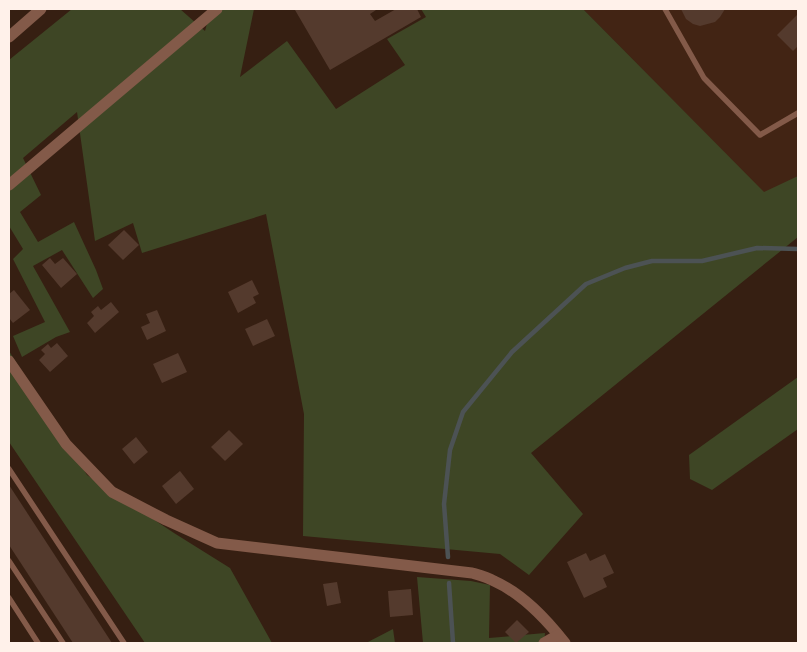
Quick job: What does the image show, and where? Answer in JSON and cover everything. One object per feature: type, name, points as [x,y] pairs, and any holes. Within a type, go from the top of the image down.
[{"type":"street","points":[[9,36],[40,9]]},
{"type":"street","points":[[9,185],[217,9]]},
{"type":"street","points":[[9,361],[66,444],[112,492],[166,520],[217,543],[472,573],[494,580],[513,591],[537,612],[561,639],[544,643]]},
{"type":"lane","points":[[665,9],[704,78],[760,135],[798,113]]},
{"type":"lane","points":[[9,470],[124,643]]},
{"type":"lane","points":[[9,561],[63,643]]},
{"type":"lane","points":[[9,598],[38,643]]},
{"type":"shaded area","points":[[583,9],[798,9],[798,227],[764,193]]},
{"type":"green space","points":[[72,9],[180,9],[205,31],[211,9],[254,9],[240,77],[287,41],[336,109],[405,65],[387,39],[426,17],[421,9],[583,9],[764,192],[798,176],[798,237],[531,453],[583,514],[529,575],[500,554],[303,536],[304,414],[266,214],[142,253],[133,223],[95,241],[77,112],[23,158],[41,195],[20,212],[38,242],[74,222],[103,289],[93,298],[62,250],[33,266],[70,332],[56,337],[22,357],[13,336],[45,322],[13,259],[23,249],[9,226],[9,60]]},
{"type":"green space","points":[[9,351],[87,475],[230,568],[272,643],[145,643],[9,442]]},
{"type":"green space","points":[[798,377],[798,429],[712,490],[690,479],[689,455]]},
{"type":"green space","points":[[417,577],[471,581],[490,585],[489,638],[545,633],[544,643],[423,643]]},
{"type":"green space","points":[[393,629],[395,643],[366,643]]},
{"type":"building","points":[[376,9],[370,14],[375,21],[396,9],[417,9],[421,17],[330,70],[295,10]]},
{"type":"building","points":[[681,9],[725,9],[715,22],[700,26],[686,19]]},
{"type":"building","points":[[798,14],[798,46],[793,51],[777,35]]},
{"type":"building","points":[[124,230],[139,245],[123,260],[108,245]]},
{"type":"building","points":[[50,258],[55,264],[63,258],[77,274],[61,288],[42,265]]},
{"type":"building","points":[[252,280],[259,294],[253,297],[256,303],[238,313],[228,292]]},
{"type":"building","points":[[14,290],[30,310],[13,323],[9,318],[9,294]]},
{"type":"building","points":[[111,302],[119,312],[95,333],[87,323],[94,316],[91,312],[98,306],[101,310]]},
{"type":"building","points":[[157,310],[166,331],[147,340],[141,327],[150,323],[146,314]]},
{"type":"building","points":[[267,319],[275,336],[253,346],[245,329]]},
{"type":"building","points":[[57,343],[68,356],[50,372],[39,360],[45,354],[41,350],[48,344],[51,348]]},
{"type":"building","points":[[178,353],[187,372],[162,383],[153,364]]},
{"type":"building","points":[[229,430],[243,444],[225,461],[211,447]]},
{"type":"building","points":[[136,437],[148,452],[134,464],[122,449]]},
{"type":"building","points":[[180,471],[194,489],[176,504],[162,486]]},
{"type":"building","points":[[9,485],[112,643],[73,643],[9,545]]},
{"type":"building","points":[[586,553],[590,561],[605,554],[614,573],[603,578],[607,587],[584,598],[567,562]]},
{"type":"building","points":[[337,582],[341,603],[327,606],[323,584]]},
{"type":"building","points":[[411,589],[413,615],[390,617],[388,591]]},
{"type":"building","points":[[517,620],[529,632],[516,643],[505,632]]},
{"type":"waterway","points":[[448,557],[444,504],[450,450],[463,412],[512,352],[586,284],[625,268],[652,261],[702,261],[757,248],[798,249]]},
{"type":"waterway","points":[[449,583],[453,643]]}]
